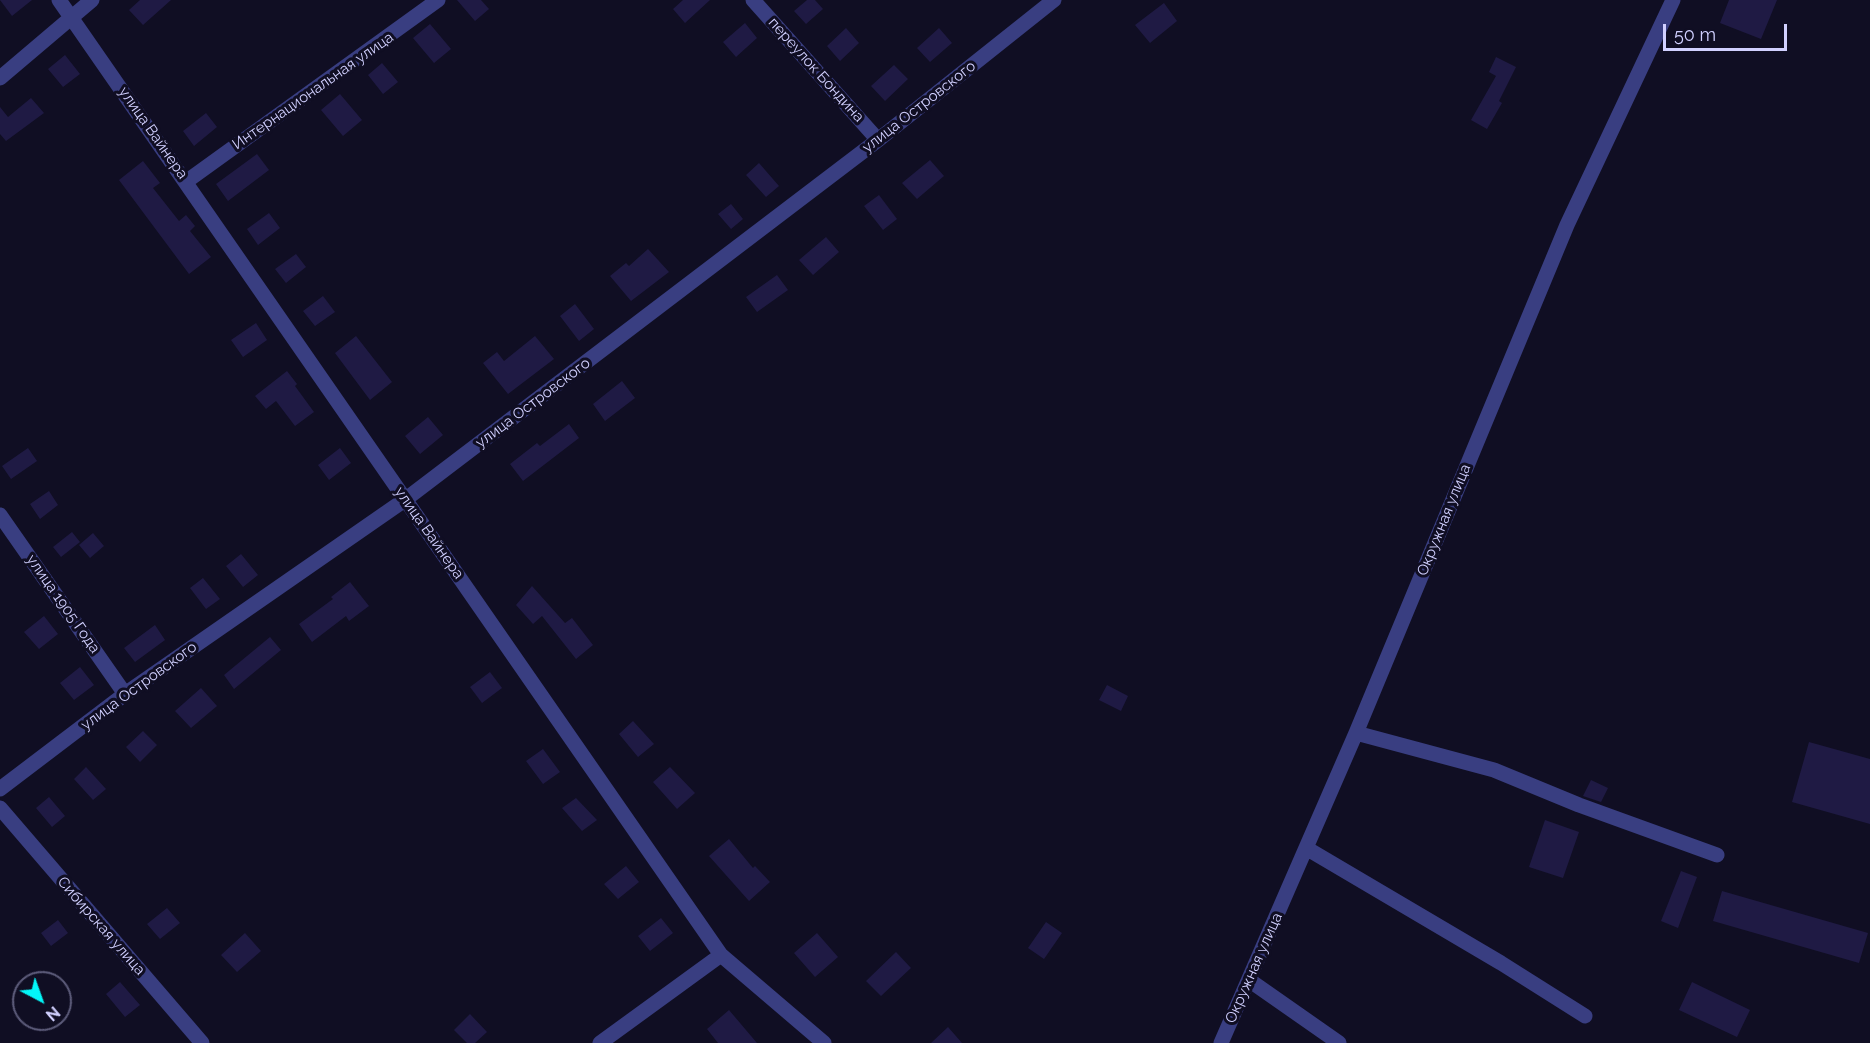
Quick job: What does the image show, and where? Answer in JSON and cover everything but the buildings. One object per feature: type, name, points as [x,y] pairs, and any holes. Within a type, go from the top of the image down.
[{"type":"street","name":"улица Вайнера","points":[[59,0],[187,181],[721,955],[824,1043]]},
{"type":"street","points":[[0,78],[92,0]]},
{"type":"street","name":"Интернациональная улица","points":[[187,181],[438,0]]},
{"type":"street","name":"переулок Бондина","points":[[753,0],[878,140]]},
{"type":"street","name":"улица Островского","points":[[0,789],[125,694],[406,499],[878,140],[1054,0]]},
{"type":"street","name":"Окружная улица","points":[[1221,1043],[1356,733],[1567,225],[1672,0]]},
{"type":"street","name":"улица 1905 Года","points":[[0,514],[125,694]]},
{"type":"street","points":[[1356,733],[1494,770],[1579,805],[1717,855]]},
{"type":"street","name":"Сибирская улица","points":[[0,808],[202,1043]]},
{"type":"street","points":[[1306,848],[1501,963],[1585,1016]]},
{"type":"street","points":[[600,1043],[721,955]]},
{"type":"street","points":[[1249,980],[1339,1043]]}]
